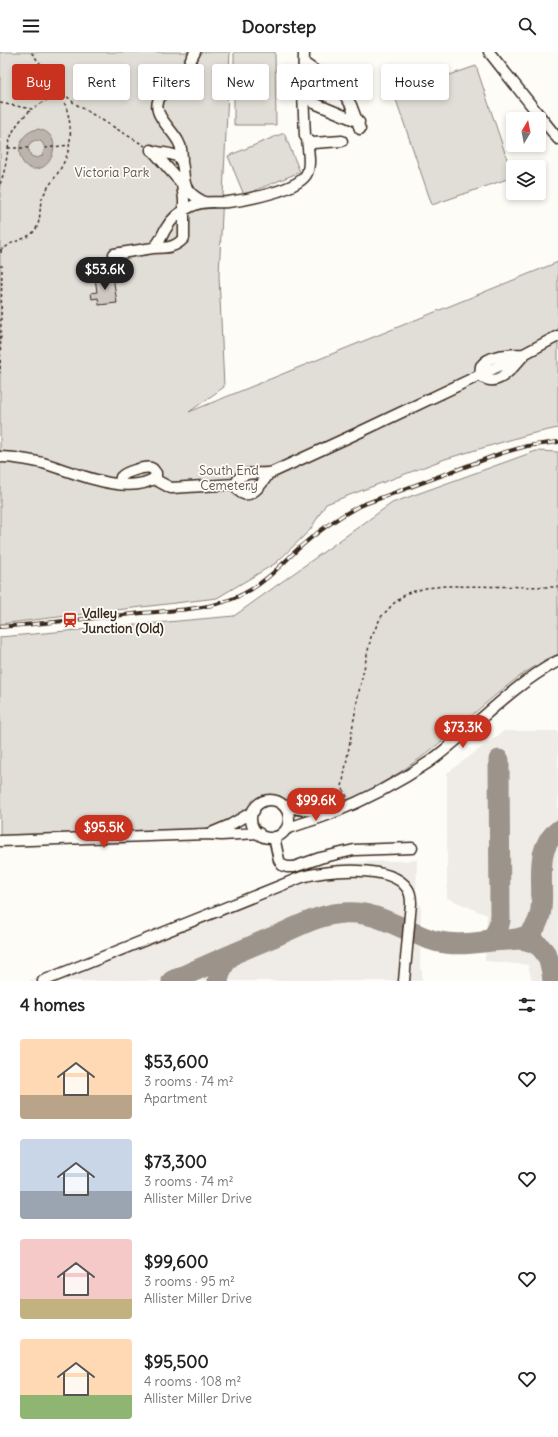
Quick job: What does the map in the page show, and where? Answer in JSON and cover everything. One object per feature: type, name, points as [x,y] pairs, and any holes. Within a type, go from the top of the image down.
[{"type":"street","points":[[195,52],[177,87],[162,94],[157,104],[159,115],[179,142],[184,179],[188,191],[204,202]]},
{"type":"street","points":[[304,52],[304,63]]},
{"type":"street","points":[[489,52],[558,139]]},
{"type":"street","points":[[153,248],[158,244],[170,222],[184,210],[192,206],[204,202],[243,200],[272,193],[300,182],[305,177],[308,170],[303,100]]},
{"type":"street","points":[[310,100],[359,126],[348,100]]},
{"type":"street","points":[[307,140],[313,143],[342,141]]},
{"type":"street","points":[[151,150],[177,156],[182,161]]},
{"type":"street","points":[[114,254],[153,248],[169,248],[184,238],[184,200],[182,184],[151,150]]},
{"type":"street","points":[[480,375],[488,380],[500,378],[525,354],[558,336]]},
{"type":"street","points":[[480,375],[481,366],[491,358],[502,355],[525,354]]},
{"type":"street","points":[[236,484],[245,474],[269,473],[480,375]]},
{"type":"street","points":[[0,456],[32,460],[92,479],[120,484],[122,475],[151,468],[155,471],[154,478],[171,488],[236,484]]},
{"type":"street","points":[[236,484],[238,490],[242,493],[252,492],[263,483],[269,473]]},
{"type":"street","points":[[0,841],[207,834],[259,834],[266,837],[279,836],[287,829],[330,814],[391,786],[449,747],[490,710],[523,684],[558,662]]},
{"type":"street","points":[[207,834],[230,825],[254,810],[257,806],[267,801],[273,801],[294,809],[310,811],[328,810],[350,805]]},
{"type":"street","points":[[283,805],[289,816],[287,829]]},
{"type":"street","points":[[254,810],[252,820],[253,825],[259,834]]},
{"type":"street","points":[[274,837],[279,860],[282,865],[287,867],[294,867],[320,858],[354,850],[412,848]]},
{"type":"street","points":[[43,981],[302,877],[321,872],[365,872],[386,874],[400,881],[408,888],[411,903],[404,981]]},
{"type":"path","points":[[31,52],[40,64]]},
{"type":"path","points":[[65,95],[74,103],[151,150]]},
{"type":"path","points":[[0,184],[4,171],[10,136],[16,125],[32,109],[47,100]]},
{"type":"path","points":[[1,255],[0,250],[25,239],[36,228],[39,221],[42,199],[64,161],[71,132],[70,122],[63,100]]},
{"type":"path","points":[[0,103],[32,109]]},
{"type":"path","points":[[45,148],[69,145]]},
{"type":"path","points":[[7,148],[28,148]]},
{"type":"path","points":[[0,266],[2,266],[0,373]]},
{"type":"path","points":[[350,805],[342,787],[358,696],[371,637],[381,617],[389,608],[407,593],[426,588],[445,586],[558,587]]},
{"type":"shaded area","points":[[38,129],[42,130],[49,134],[53,140],[54,148],[52,156],[48,163],[43,167],[34,169],[27,167],[23,162],[20,154],[20,146],[23,139],[29,133]],"holes":[[[36,140],[42,142],[45,148],[42,156],[37,158],[31,156],[28,148],[31,142]]]},
{"type":"shaded area","points":[[504,731],[558,731],[558,981],[532,981],[528,965],[485,961],[487,915],[447,898],[447,773]]},
{"type":"shaded area","points":[[417,860],[416,903],[421,905],[420,970],[422,970],[422,981],[28,981],[307,869],[341,863]]},
{"type":"green space","points":[[0,52],[230,52],[229,64],[212,64],[212,100],[228,100],[219,275],[224,387],[189,412],[558,262],[558,428],[530,434],[445,459],[326,504],[310,530],[276,563],[217,598],[0,624]]},
{"type":"green space","points":[[234,52],[275,52],[276,125],[234,125],[234,100],[269,100],[269,64],[234,64]]},
{"type":"green space","points":[[476,66],[507,160],[506,160],[506,179],[432,205],[396,100],[449,100],[449,75]]},
{"type":"green space","points":[[284,133],[300,172],[244,195],[228,156]]},
{"type":"green space","points":[[536,451],[558,452],[558,654],[524,673],[508,685],[426,754],[371,789],[341,802],[320,806],[309,806],[267,797],[260,800],[231,820],[203,829],[0,836],[0,637],[234,616],[392,503]]},
{"type":"building","points":[[113,276],[117,303],[99,305],[98,298],[92,299],[91,293],[97,292],[95,278]]},
{"type":"taxiway","points":[[483,942],[493,937],[500,920],[499,760]]},
{"type":"taxiway","points":[[172,981],[310,921],[335,914],[356,913],[380,918],[442,943],[464,944],[511,940],[524,937],[528,935],[537,925],[541,912],[541,868],[543,854],[548,841],[558,831]]},
{"type":"taxiway","points":[[516,939],[533,942],[544,951],[548,957],[553,981]]},
{"type":"taxiway","points":[[218,981],[224,965],[235,953]]},
{"type":"railway","points":[[0,627],[181,610],[219,603],[251,590],[273,573],[313,536],[335,520],[359,506],[502,453],[527,446],[558,442]]},
{"type":"place","name":"Valley Junction (Old)","points":[[70,620]]},
{"type":"park label","name":"Victoria Park","points":[[112,172]]},
{"type":"park label","name":"South End Cemetery","points":[[229,478]]}]
